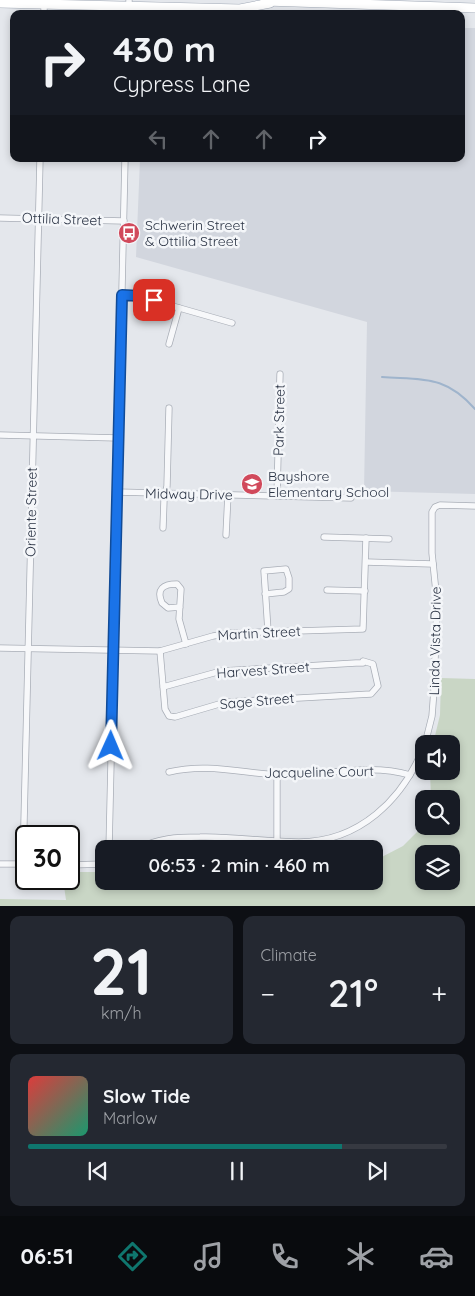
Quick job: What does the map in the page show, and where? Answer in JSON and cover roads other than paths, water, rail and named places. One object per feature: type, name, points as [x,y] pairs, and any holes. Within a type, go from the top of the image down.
[{"type":"main road","points":[[260,0],[270,3]]},
{"type":"main road","points":[[0,3],[44,2],[129,7],[240,9],[270,3],[329,2],[475,8]]},
{"type":"street","name":"Oriente Street","points":[[25,825],[40,162]]},
{"type":"street","points":[[109,840],[125,162]]},
{"type":"street","name":"Ottilia Street","points":[[0,218],[124,221]]},
{"type":"street","points":[[122,295],[141,296],[232,323]]},
{"type":"street","points":[[169,344],[179,308]]},
{"type":"street","name":"Park Street","points":[[277,496],[280,374]]},
{"type":"street","points":[[163,528],[164,500],[167,486],[169,408]]},
{"type":"street","points":[[0,435],[118,438]]},
{"type":"street","name":"Midway Drive","points":[[117,492],[351,498]]},
{"type":"street","points":[[226,535],[228,494]]},
{"type":"street","name":"Linda Vista Drive","points":[[427,735],[432,716],[434,690],[436,590],[433,564],[432,512],[440,505],[475,506]]},
{"type":"street","points":[[324,537],[388,538]]},
{"type":"street","name":"Martin Street","points":[[0,648],[160,650],[222,634],[363,629],[366,538]]},
{"type":"street","points":[[366,562],[433,564]]},
{"type":"street","points":[[265,594],[284,592],[289,589],[289,578],[286,569],[264,571],[265,594],[268,631]]},
{"type":"street","points":[[180,607],[168,608],[162,603],[159,593],[164,585],[180,586],[182,594],[180,619],[186,644]]},
{"type":"street","points":[[327,590],[365,591]]},
{"type":"street","name":"Sage Street","points":[[160,650],[165,709],[169,716],[175,717],[226,702],[371,694],[378,686],[376,672],[373,664],[363,661]]},
{"type":"street","name":"Harvest Street","points":[[163,687],[221,671],[356,664],[363,663],[363,661]]},
{"type":"street","name":"Linda Vista Drive","points":[[320,840],[359,826],[383,809],[410,775],[415,764]]},
{"type":"street","name":"Jacqueline Court","points":[[169,772],[186,768],[207,767],[277,774],[346,770],[394,771],[410,775]]},
{"type":"street","points":[[277,774],[277,840]]},
{"type":"street","name":"Linda Vista Drive","points":[[162,840],[177,837],[224,836],[266,840]]},
{"type":"street","points":[[0,864],[15,864]]},
{"type":"street","points":[[80,865],[95,864]]},
{"type":"waterway","points":[[382,377],[433,381],[454,390],[475,409]]},
{"type":"place","name":"Schwerin Street & Ottilia Street","points":[[129,233]]},
{"type":"place","name":"Bayshore Elementary School","points":[[252,484]]}]
